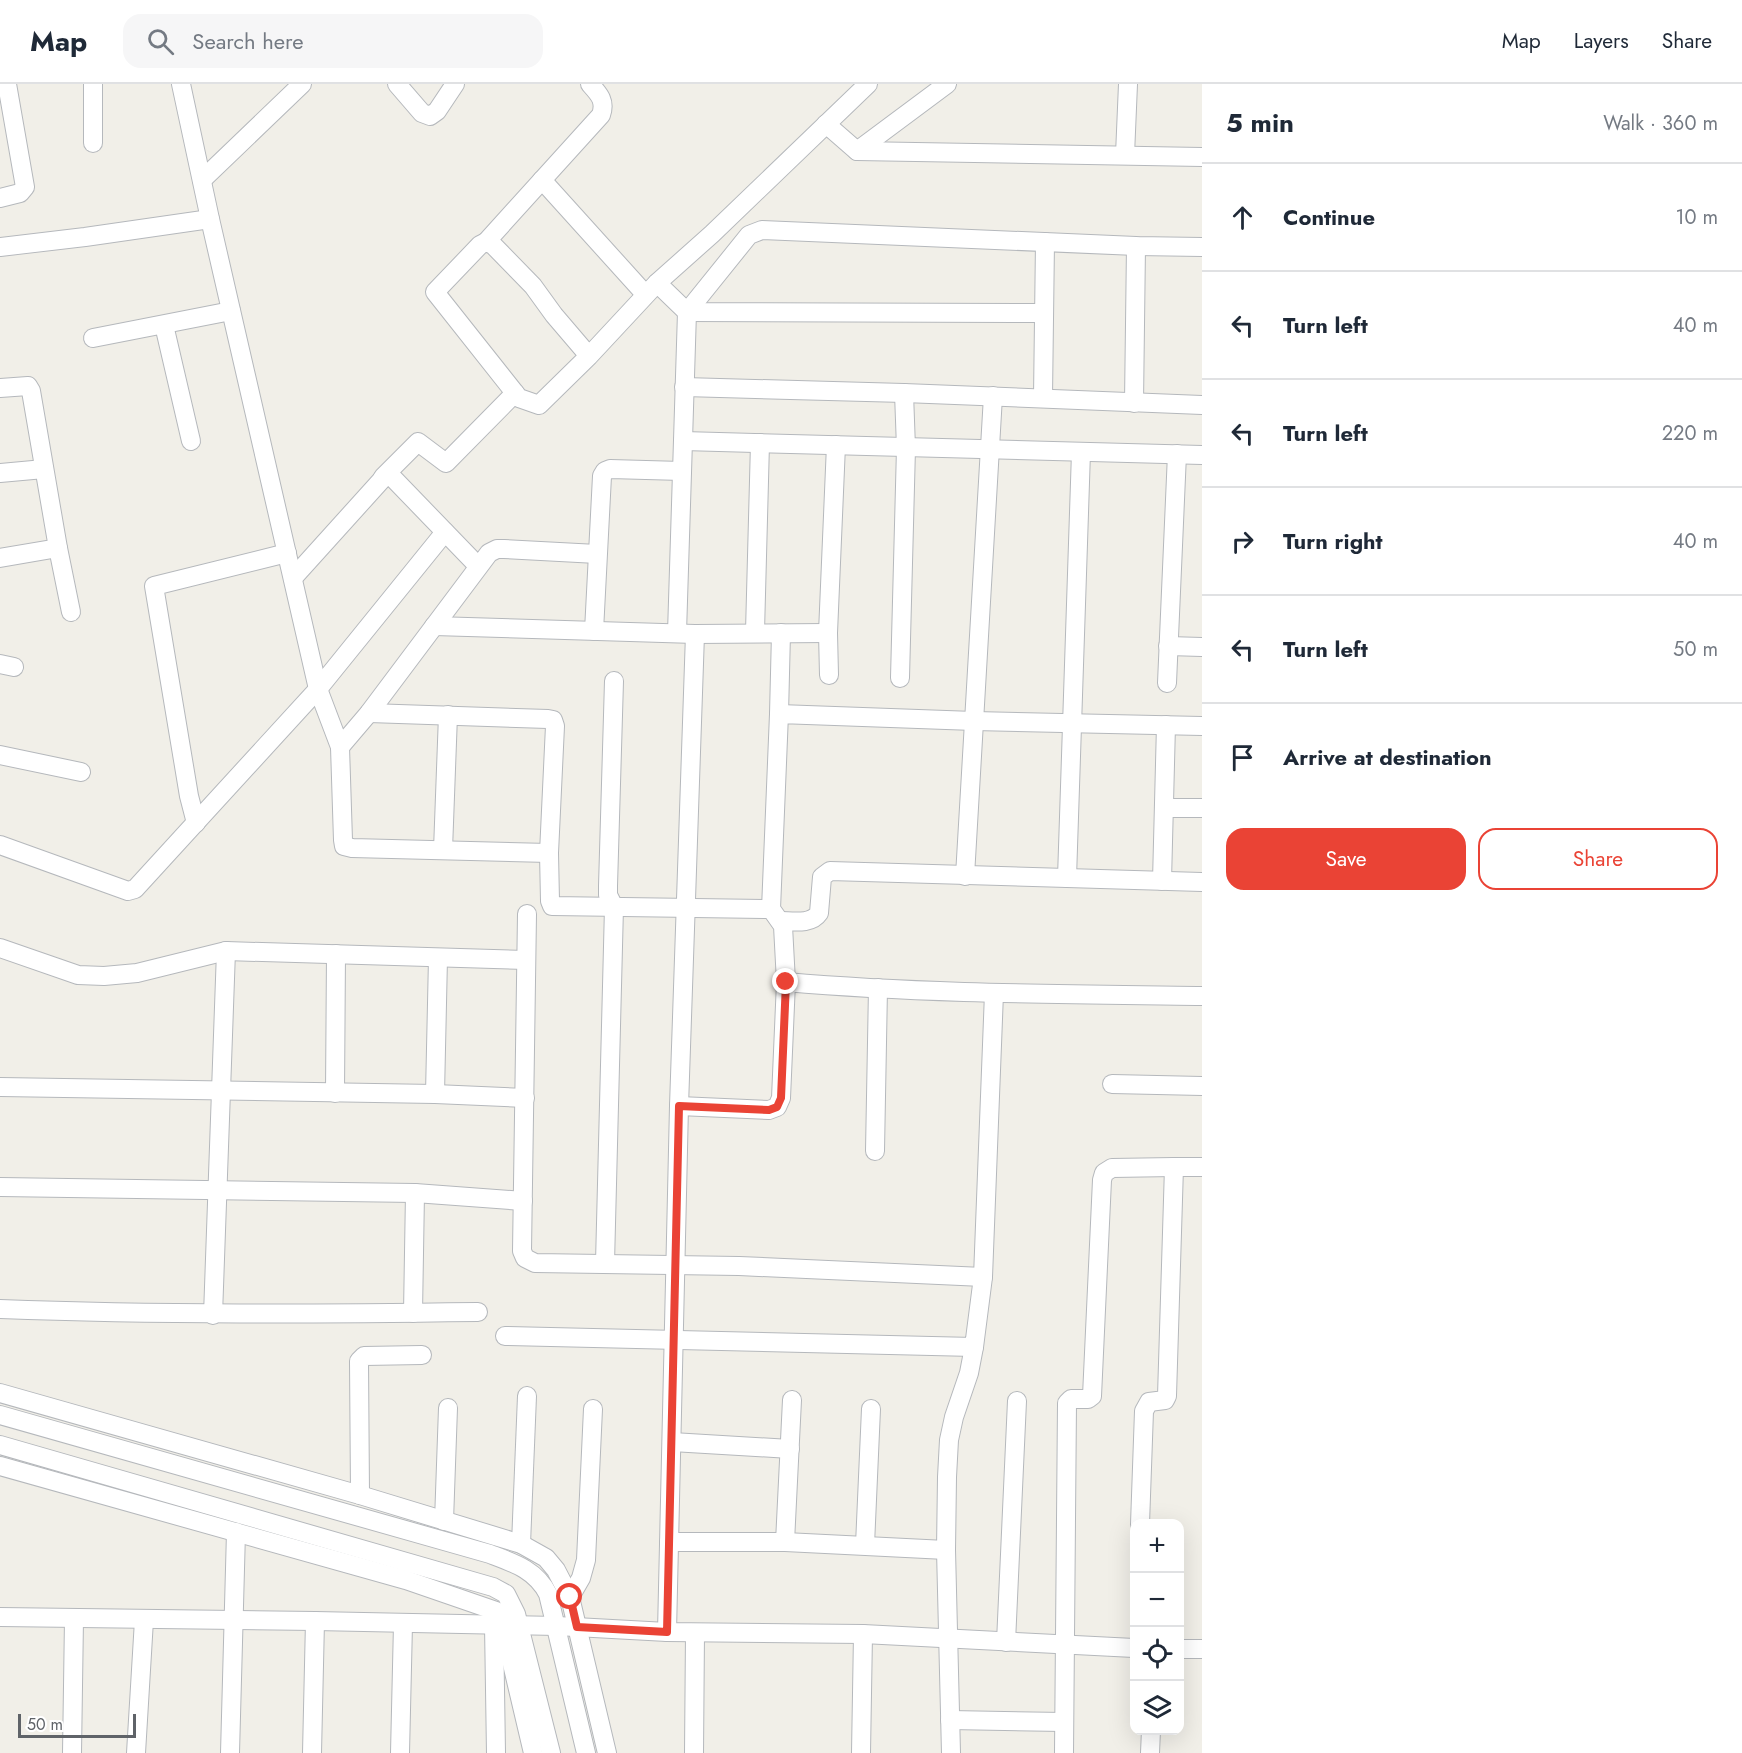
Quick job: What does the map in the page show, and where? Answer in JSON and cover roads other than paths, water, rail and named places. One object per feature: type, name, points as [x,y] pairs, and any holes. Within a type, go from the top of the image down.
[{"type":"street","points":[[0,198],[20,193],[25,187],[7,84]]},
{"type":"street","points":[[93,84],[93,143]]},
{"type":"street","points":[[181,84],[318,689],[340,747],[344,846],[549,853]]},
{"type":"street","points":[[202,180],[302,84]]},
{"type":"street","points":[[398,84],[422,113],[430,116],[437,111],[455,84]]},
{"type":"street","points":[[590,84],[603,101],[604,107],[601,115],[486,242],[480,245],[435,292],[519,398],[539,405],[589,356],[651,289],[712,234],[868,84]]},
{"type":"street","points":[[857,151],[947,84]]},
{"type":"street","points":[[1125,155],[1128,84]]},
{"type":"street","points":[[826,124],[857,151],[1202,157]]},
{"type":"street","points":[[542,180],[651,289],[687,312],[1044,314]]},
{"type":"street","points":[[0,247],[210,219]]},
{"type":"street","points":[[667,1632],[679,1106],[686,908],[686,634],[682,471],[687,312],[749,236],[762,230],[1202,247]]},
{"type":"street","points":[[486,242],[494,245],[533,286],[589,356]]},
{"type":"street","points":[[1043,398],[1045,242]]},
{"type":"street","points":[[1134,403],[1136,246]]},
{"type":"street","points":[[93,338],[231,310]]},
{"type":"street","points":[[164,325],[190,441]]},
{"type":"street","points":[[0,388],[22,385],[28,386],[31,391],[58,548],[72,612]]},
{"type":"street","points":[[684,387],[1202,405]]},
{"type":"street","points":[[293,578],[418,442],[446,463],[515,393]]},
{"type":"street","points":[[900,678],[906,448],[904,393]]},
{"type":"street","points":[[965,876],[993,396]]},
{"type":"street","points":[[683,441],[1202,455]]},
{"type":"street","points":[[755,632],[760,443]]},
{"type":"street","points":[[829,675],[828,633],[836,445]]},
{"type":"street","points":[[1066,878],[1081,452]]},
{"type":"street","points":[[1167,683],[1177,454]]},
{"type":"street","points":[[0,473],[44,469]]},
{"type":"street","points":[[594,631],[602,476],[610,469],[682,471]]},
{"type":"street","points":[[384,477],[392,477],[478,566]]},
{"type":"street","points":[[0,845],[128,891],[135,889],[318,689],[445,532]]},
{"type":"street","points":[[0,558],[58,548]]},
{"type":"street","points":[[340,747],[369,713],[489,553],[497,549],[597,554]]},
{"type":"street","points":[[196,823],[189,796],[153,586],[287,553]]},
{"type":"street","points":[[434,626],[686,634],[828,633]]},
{"type":"street","points":[[679,1106],[769,1110],[777,1107],[781,1098],[786,982],[783,926],[776,915],[781,633]]},
{"type":"street","points":[[1168,646],[1202,647]]},
{"type":"street","points":[[605,1263],[614,907],[608,895],[608,886],[614,681]]},
{"type":"street","points":[[369,713],[548,718],[553,720],[555,726],[549,853],[552,906],[686,908],[776,915],[807,921],[816,918],[819,913],[822,877],[830,871],[1202,882]]},
{"type":"street","points":[[779,714],[974,722],[1202,726]]},
{"type":"street","points":[[444,850],[448,715]]},
{"type":"street","points":[[1162,881],[1166,725]]},
{"type":"street","points":[[0,755],[81,772]]},
{"type":"street","points":[[1164,808],[1202,808]]},
{"type":"street","points":[[527,914],[522,1251],[525,1258],[535,1263],[676,1264],[983,1277]]},
{"type":"street","points":[[0,948],[78,975],[104,976],[137,973],[226,951],[525,960]]},
{"type":"street","points":[[213,1315],[226,951]]},
{"type":"street","points":[[335,1093],[336,954]]},
{"type":"street","points":[[435,1094],[438,958]]},
{"type":"street","points":[[786,982],[994,993],[1202,996]]},
{"type":"street","points":[[875,1150],[878,988]]},
{"type":"street","points":[[951,1753],[946,1550],[949,1440],[969,1373],[983,1277],[994,993]]},
{"type":"street","points":[[1112,1084],[1202,1086]]},
{"type":"street","points":[[0,1087],[435,1094],[525,1098]]},
{"type":"street","points":[[1140,1519],[1144,1411],[1149,1402],[1165,1400],[1167,1396],[1174,1167]]},
{"type":"street","points":[[1064,1753],[1067,1403],[1071,1399],[1088,1399],[1092,1396],[1102,1180],[1104,1173],[1112,1168],[1202,1167]]},
{"type":"street","points":[[0,1187],[415,1194],[523,1201]]},
{"type":"street","points":[[412,1313],[415,1194]]},
{"type":"street","points":[[0,1310],[213,1315],[478,1312]]},
{"type":"street","points":[[505,1336],[974,1347]]},
{"type":"street","points":[[360,1495],[359,1361],[364,1356],[376,1354],[422,1355]]},
{"type":"street","points":[[0,1393],[360,1495],[520,1544],[546,1558],[556,1570],[570,1597],[607,1753]]},
{"type":"street","points":[[520,1544],[527,1396]]},
{"type":"street","points":[[785,1542],[792,1400]]},
{"type":"street","points":[[1006,1642],[1017,1401]]},
{"type":"street","points":[[444,1521],[448,1408]]},
{"type":"street","points":[[570,1597],[581,1578],[586,1560],[593,1409]]},
{"type":"street","points":[[866,1545],[871,1409]]},
{"type":"street","points":[[0,1415],[514,1563],[531,1572],[544,1586],[557,1626],[586,1753]]},
{"type":"street","points":[[672,1442],[790,1449]]},
{"type":"street","points":[[0,1445],[493,1587],[506,1594],[512,1603],[506,1626],[496,1753]]},
{"type":"street","points":[[0,1466],[406,1580],[496,1611],[506,1626],[551,1753]]},
{"type":"street","points":[[230,1753],[236,1532]]},
{"type":"street","points":[[669,1542],[785,1542],[946,1550]]},
{"type":"street","points":[[0,1617],[557,1626],[695,1633],[863,1634],[1130,1648]]},
{"type":"street","points":[[72,1753],[74,1619]]},
{"type":"street","points":[[136,1753],[144,1620]]},
{"type":"street","points":[[312,1753],[315,1621]]},
{"type":"street","points":[[400,1753],[404,1624]]},
{"type":"street","points":[[506,1626],[532,1753]]},
{"type":"street","points":[[694,1753],[695,1633]]},
{"type":"street","points":[[861,1753],[863,1634]]},
{"type":"street","points":[[1184,1649],[1202,1649]]},
{"type":"street","points":[[950,1720],[1064,1722]]},
{"type":"street","points":[[1150,1753],[1151,1735]]}]
